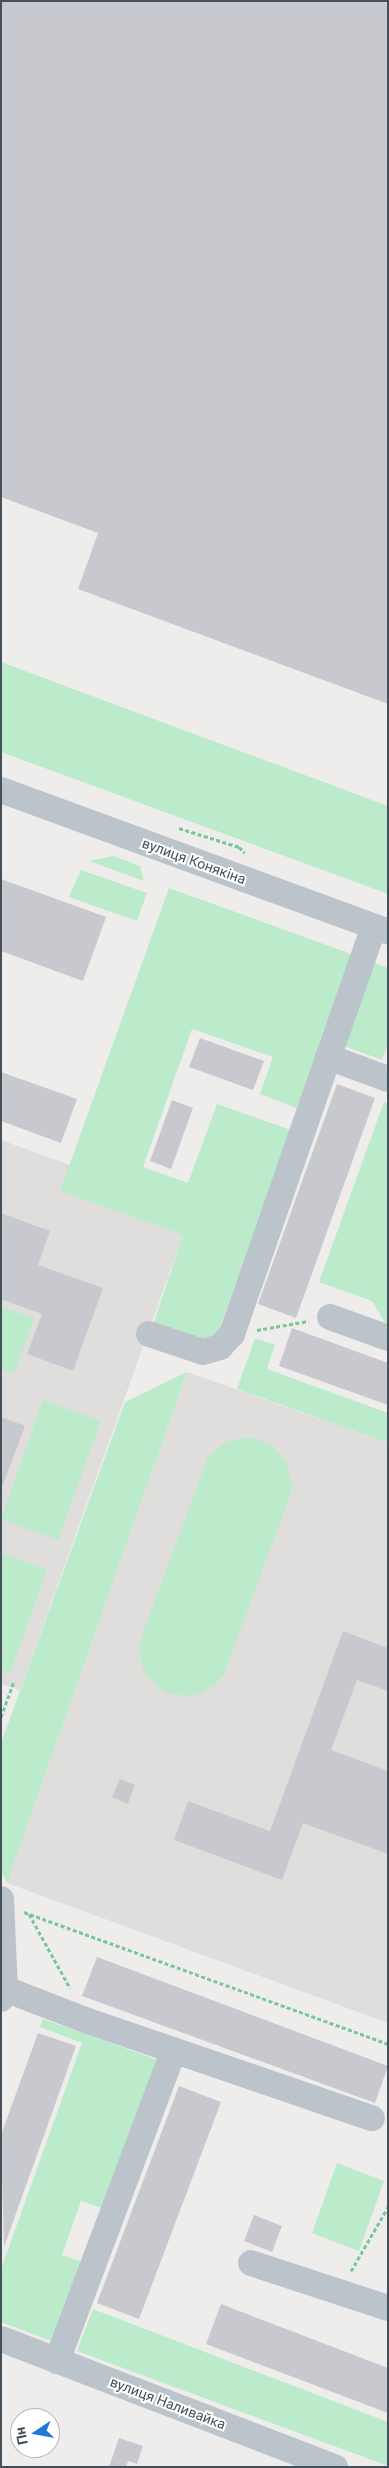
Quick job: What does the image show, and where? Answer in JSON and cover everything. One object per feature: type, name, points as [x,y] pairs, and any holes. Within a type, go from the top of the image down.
[{"type":"street","name":"вулиця Конякіна","points":[[1,790],[381,929]]},
{"type":"street","points":[[149,1334],[203,1352],[220,1347],[232,1334],[328,1057],[381,929]]},
{"type":"street","points":[[328,1057],[388,1079]]},
{"type":"street","points":[[330,1317],[388,1338]]},
{"type":"street","points":[[2,1903],[3,1994],[372,2118]]},
{"type":"street","points":[[57,2361],[174,2050]]},
{"type":"street","points":[[252,2264],[388,2308]]},
{"type":"street","name":"вулиця Наливайка","points":[[1,2340],[336,2467]]},
{"type":"path","points":[[232,1334],[330,1317]]},
{"type":"path","points":[[1,1717],[14,1681]]},
{"type":"path","points":[[2,1903],[388,2044]]},
{"type":"path","points":[[28,1914],[88,2021]]},
{"type":"path","points":[[339,2291],[388,2207]]},
{"type":"shaded area","points":[[1,1140],[70,1165],[61,1191],[183,1235],[20,1690],[1,1684]]},
{"type":"shaded area","points":[[187,1372],[388,1443],[388,2023],[7,1883]]},
{"type":"green space","points":[[1,662],[388,806],[388,894],[1,752]]},
{"type":"green space","points":[[114,856],[140,866],[144,881],[89,861]]},
{"type":"green space","points":[[81,870],[147,893],[137,921],[69,897]]},
{"type":"green space","points":[[169,888],[354,955],[299,1109],[260,1094],[273,1057],[192,1029],[143,1167],[188,1183],[217,1104],[291,1130],[218,1333],[209,1340],[153,1325],[183,1235],[60,1191]]},
{"type":"green space","points":[[374,963],[388,968],[388,1043],[382,1060],[344,1046]]},
{"type":"green space","points":[[384,1102],[388,1103],[388,1328],[372,1301],[319,1282]]},
{"type":"green space","points":[[2,1307],[34,1318],[14,1374],[1,1369]]},
{"type":"green space","points":[[255,1338],[275,1345],[267,1369],[388,1413],[388,1443],[237,1389]]},
{"type":"green space","points":[[187,1372],[7,1883],[1,1871],[1,1743],[125,1402]]},
{"type":"green space","points":[[43,1400],[101,1421],[58,1540],[1,1519]]},
{"type":"green space","points":[[249,1437],[272,1445],[287,1463],[292,1487],[289,1499],[223,1676],[215,1685],[194,1696],[170,1694],[159,1688],[143,1670],[139,1647],[142,1635],[208,1457],[226,1442]]},
{"type":"green space","points":[[1,1553],[47,1570],[10,1673],[1,1670]]},
{"type":"green space","points":[[43,2019],[161,2061],[102,2208],[81,2201],[62,2255],[83,2262],[54,2342],[1,2322],[1,2269],[82,2043],[40,2027]]},
{"type":"green space","points":[[337,2163],[384,2181],[359,2251],[312,2233]]},
{"type":"green space","points":[[93,2309],[388,2422],[388,2466],[77,2351]]},
{"type":"building","points":[[1,1],[388,1],[388,704],[78,589],[98,533],[1,497]]},
{"type":"building","points":[[1,879],[106,917],[83,981],[1,951]]},
{"type":"building","points":[[200,1038],[264,1061],[253,1090],[189,1067]]},
{"type":"building","points":[[1,1072],[77,1099],[61,1143],[1,1121]]},
{"type":"building","points":[[337,1084],[375,1098],[296,1318],[258,1304]]},
{"type":"building","points":[[172,1100],[193,1108],[171,1169],[150,1161]]},
{"type":"building","points":[[1,1213],[50,1231],[38,1265],[103,1288],[73,1371],[27,1354],[42,1314],[1,1299]]},
{"type":"building","points":[[292,1328],[388,1363],[388,1405],[279,1366]]},
{"type":"building","points":[[1,1417],[25,1426],[3,1485],[1,1484]]},
{"type":"building","points":[[343,1631],[388,1648],[388,1691],[357,1680],[331,1750],[388,1771],[388,1854],[303,1823],[282,1880],[174,1840],[188,1801],[270,1831]]},
{"type":"building","points":[[120,1779],[135,1785],[128,1804],[112,1797]]},
{"type":"building","points":[[97,1957],[388,2066],[375,2103],[82,1996]]},
{"type":"building","points":[[38,2033],[76,2046],[4,2247],[1,2135]]},
{"type":"building","points":[[179,2086],[221,2102],[139,2319],[97,2303]]},
{"type":"building","points":[[254,2215],[282,2226],[272,2252],[244,2241]]},
{"type":"building","points":[[221,2304],[388,2368],[388,2413],[206,2344]]},
{"type":"building","points":[[119,2438],[143,2446],[137,2464],[128,2461],[126,2467],[109,2467]]}]
